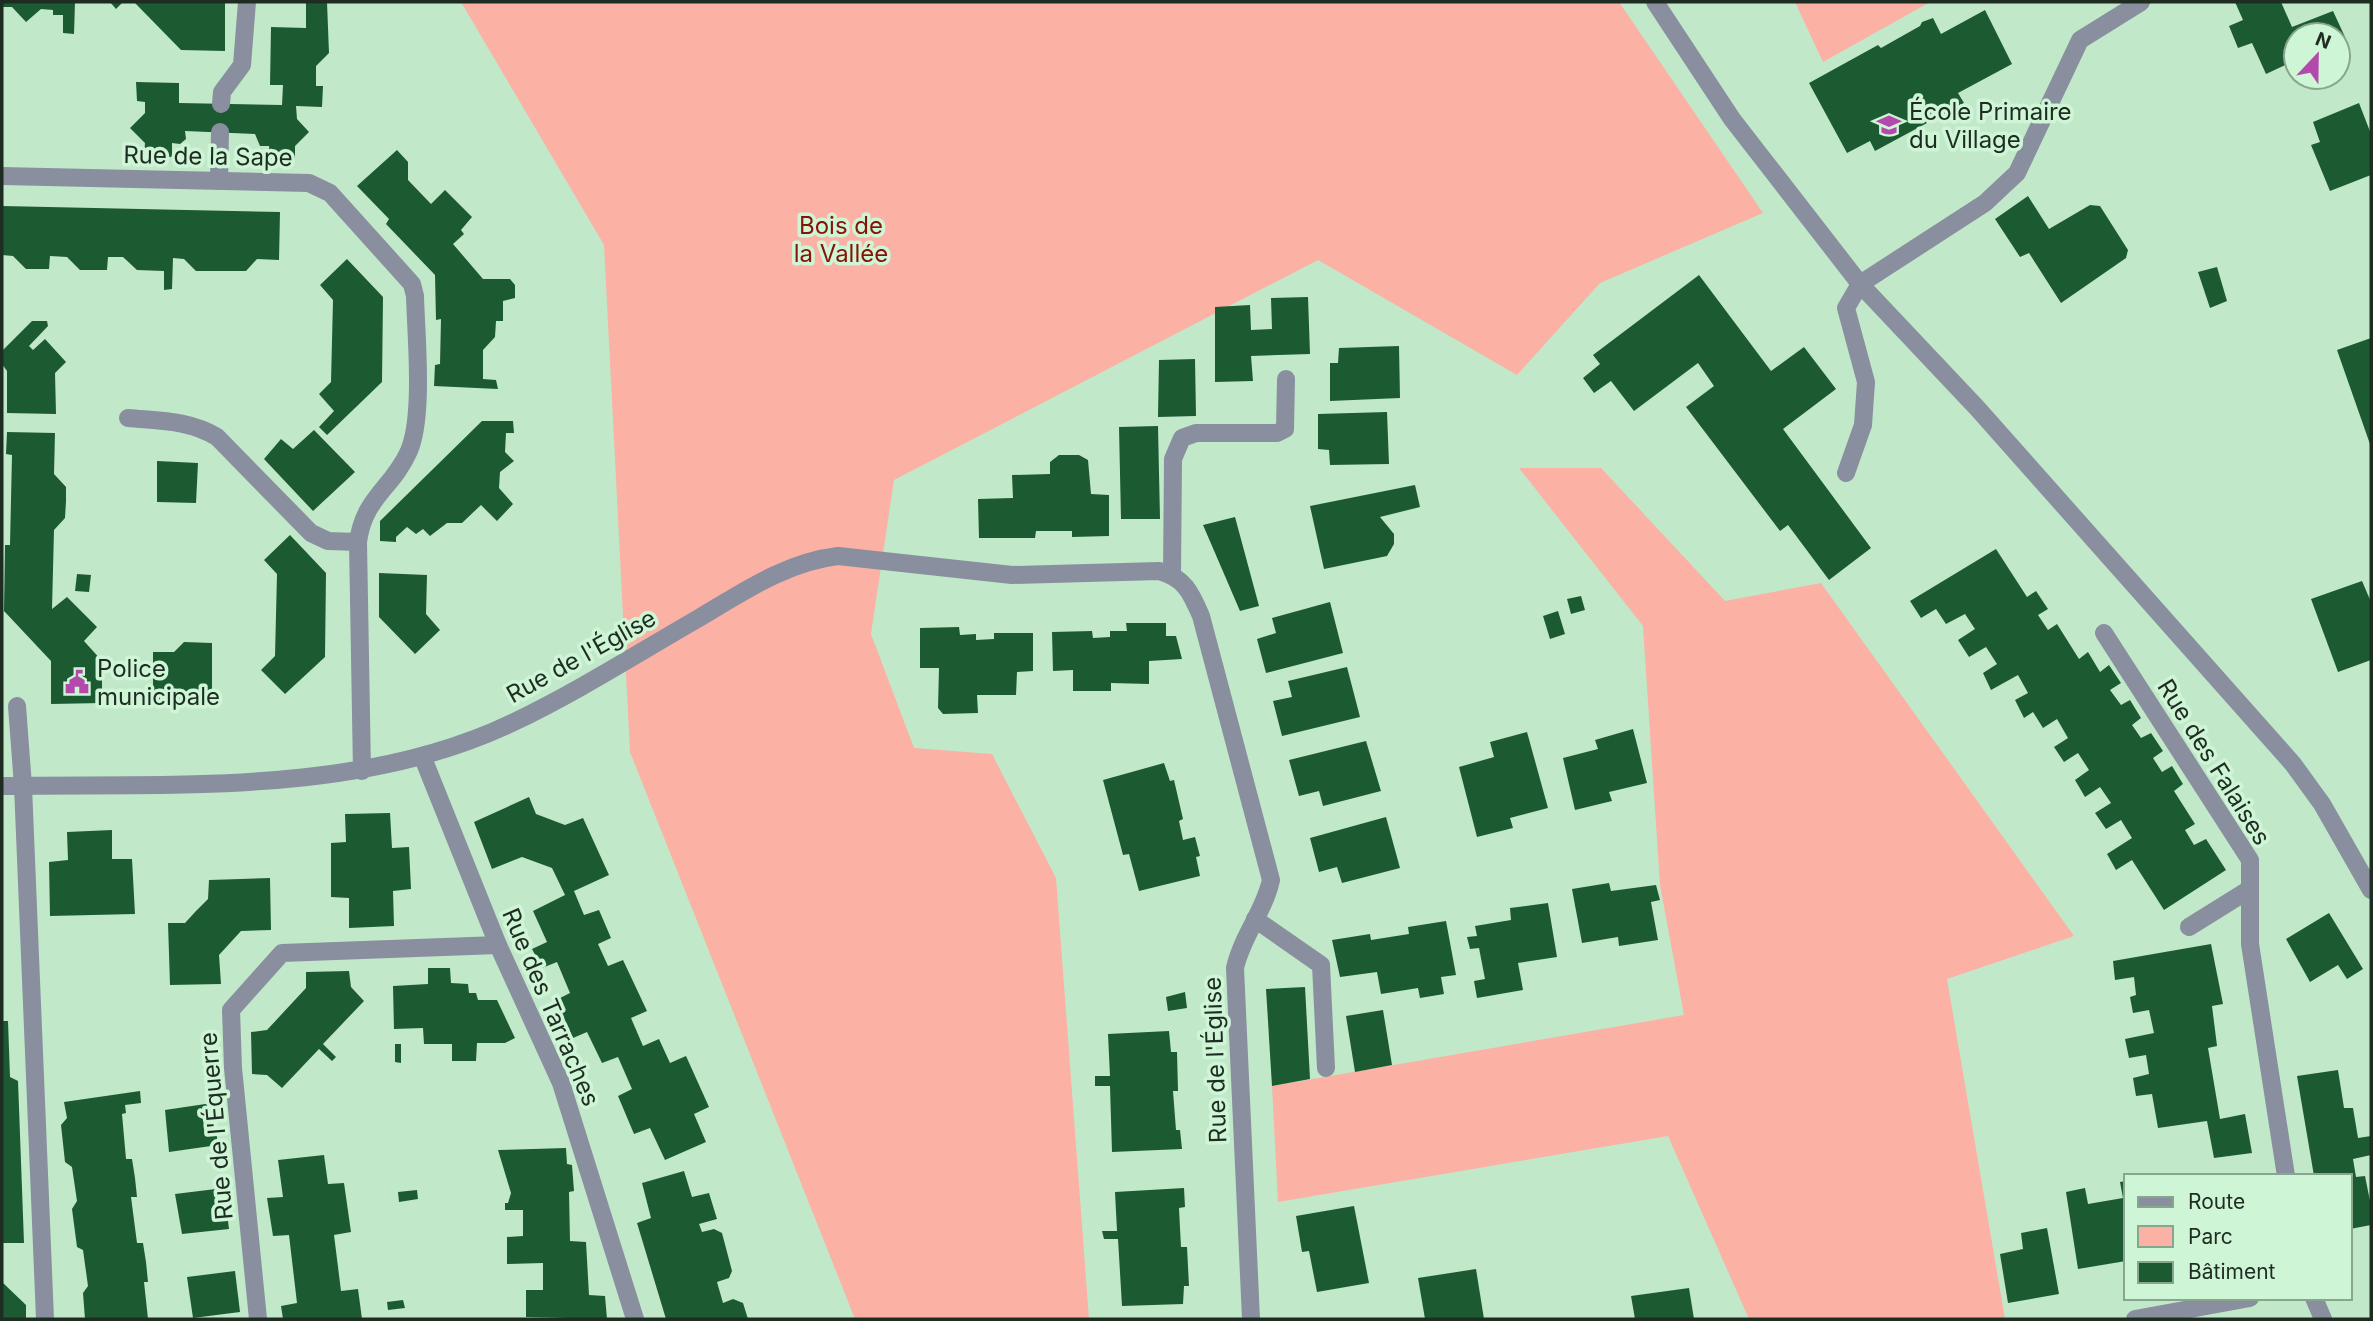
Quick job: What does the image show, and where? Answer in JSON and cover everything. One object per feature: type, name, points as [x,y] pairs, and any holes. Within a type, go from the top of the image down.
[{"type":"street","points":[[221,104],[222,92],[242,65],[247,2]]},
{"type":"street","points":[[1655,2],[1732,119],[1860,284],[1978,409],[2293,764],[2322,804],[2371,890]]},
{"type":"street","points":[[1846,473],[1865,415],[1866,382],[1846,308],[1860,284],[1985,203],[2017,173],[2080,40],[2141,2]]},
{"type":"street","points":[[219,181],[220,132]]},
{"type":"street","name":"Rue de la Sape","points":[[2,176],[298,182],[330,193],[412,285],[415,296],[417,382],[411,448],[398,472],[367,508],[358,542],[362,771]]},
{"type":"street","points":[[1172,574],[1173,459],[1182,438],[1196,433],[1277,433],[1285,429],[1286,379]]},
{"type":"street","points":[[128,418],[186,422],[202,428],[217,437],[312,533],[328,541],[358,542]]},
{"type":"street","name":"Rue de l'Église","points":[[2,786],[279,781],[362,771],[423,758],[513,723],[754,586],[812,559],[838,556],[1012,575],[1159,571],[1172,574],[1185,582],[1201,616],[1269,864],[1271,880],[1268,894],[1239,950],[1234,988],[1251,1319]]},
{"type":"street","name":"Rue des Falaises","points":[[2104,633],[2250,860],[2250,944],[2286,1174]]},
{"type":"street","points":[[17,706],[23,786],[45,1319]]},
{"type":"street","name":"Rue des Tarraches","points":[[423,758],[498,945],[561,1083],[635,1319]]},
{"type":"street","points":[[2189,928],[2250,889]]},
{"type":"street","points":[[1255,919],[1321,965],[1326,1068]]},
{"type":"street","name":"Rue de l'Équerre","points":[[258,1319],[233,1068],[231,1010],[282,953],[498,945]]},
{"type":"street","points":[[2135,1319],[2239,1300]]},
{"type":"street","points":[[2315,1300],[2323,1319]]},
{"type":"green space","name":"Bois de la Vallée","points":[[461,2],[1619,2],[1763,213],[1600,283],[1517,375],[1318,260],[894,480],[871,634],[914,748],[992,754],[1056,878],[1089,1319],[855,1319],[630,752],[604,245]]},
{"type":"green space","points":[[1795,2],[1930,2],[1823,62]]},
{"type":"green space","points":[[1519,468],[1601,468],[1725,601],[1821,583],[2074,936],[1947,979],[2005,1319],[1749,1319],[1668,1136],[1278,1202],[1272,1086],[1684,1015],[1660,885],[1643,626]]},
{"type":"building","points":[[2,2],[75,2],[74,34],[63,33],[63,15],[53,15],[53,10],[41,9],[26,22],[12,7],[2,7]]},
{"type":"building","points":[[110,2],[123,2],[116,9]]},
{"type":"building","points":[[134,2],[225,2],[225,51],[181,50]]},
{"type":"building","points":[[306,2],[327,2],[329,53],[316,66],[316,86],[323,86],[322,107],[296,106],[297,119],[309,132],[295,146],[295,160],[270,159],[269,146],[260,146],[255,134],[185,131],[186,139],[180,144],[172,143],[172,157],[144,156],[145,143],[130,128],[145,113],[145,102],[137,101],[136,82],[179,83],[179,103],[282,105],[283,85],[270,85],[271,27],[306,28]]},
{"type":"building","points":[[2235,2],[2281,2],[2289,21],[2282,21],[2282,67],[2266,74],[2252,43],[2238,48],[2229,26],[2243,20]]},
{"type":"building","points":[[1985,10],[2012,64],[1958,93],[1964,103],[1875,151],[1870,141],[1847,153],[1809,83],[1878,45],[1881,48],[1920,26],[1922,22],[1933,18],[1941,34]]},
{"type":"building","points":[[2333,11],[2338,21],[2307,21]]},
{"type":"building","points":[[2359,103],[2371,134],[2371,175],[2330,191],[2311,145],[2320,142],[2313,122]]},
{"type":"building","points":[[397,150],[408,162],[408,180],[431,204],[445,190],[472,217],[461,230],[464,234],[453,244],[483,279],[510,279],[515,285],[515,298],[503,301],[503,321],[496,321],[495,337],[483,350],[483,379],[496,380],[498,389],[434,386],[435,365],[440,364],[441,319],[436,320],[435,275],[386,224],[389,219],[357,186]]},
{"type":"building","points":[[2028,196],[2049,229],[2090,205],[2100,206],[2128,250],[2126,258],[2061,303],[2029,253],[2020,257],[1995,219]]},
{"type":"building","points":[[2,206],[280,212],[279,260],[257,259],[246,271],[196,271],[184,259],[173,258],[172,289],[164,290],[164,271],[137,270],[123,257],[108,257],[107,270],[80,270],[67,257],[50,256],[49,269],[26,269],[13,256],[2,255]]},
{"type":"building","points":[[347,259],[383,297],[382,382],[327,435],[319,427],[334,411],[319,394],[331,382],[333,300],[320,285]]},
{"type":"building","points":[[2217,267],[2227,301],[2210,308],[2198,272]]},
{"type":"building","points":[[1699,275],[1771,371],[1804,347],[1836,389],[1783,429],[1871,548],[1829,580],[1788,525],[1780,531],[1686,407],[1714,386],[1698,363],[1634,411],[1611,381],[1594,393],[1583,378],[1600,364],[1593,355]]},
{"type":"building","points":[[1308,297],[1310,354],[1251,356],[1253,381],[1215,382],[1215,307],[1250,305],[1251,330],[1272,329],[1271,298]]},
{"type":"building","points":[[32,321],[47,321],[48,326],[29,346],[33,350],[45,339],[66,362],[55,373],[56,414],[7,413],[7,371],[2,364],[2,351]]},
{"type":"building","points":[[2371,338],[2371,447],[2337,350]]},
{"type":"building","points":[[1399,346],[1400,398],[1330,401],[1330,363],[1338,363],[1339,348]]},
{"type":"building","points":[[1195,359],[1196,416],[1158,417],[1159,360]]},
{"type":"building","points":[[1387,412],[1389,464],[1330,465],[1329,450],[1318,449],[1318,414]]},
{"type":"building","points":[[482,421],[513,421],[514,433],[506,433],[505,452],[514,461],[500,472],[499,488],[513,504],[497,521],[481,505],[462,523],[447,523],[430,536],[423,529],[416,534],[407,527],[396,537],[396,542],[380,541],[380,521]]},
{"type":"building","points":[[1158,426],[1160,519],[1121,519],[1119,427]]},
{"type":"building","points":[[314,430],[355,472],[313,511],[264,459],[281,439],[293,449]]},
{"type":"building","points":[[7,432],[55,433],[54,474],[66,487],[66,501],[65,518],[54,530],[52,609],[67,597],[97,627],[84,641],[102,661],[102,703],[51,704],[51,661],[4,611],[5,545],[10,545],[12,455],[6,454]]},
{"type":"building","points":[[1059,455],[1079,455],[1088,460],[1091,494],[1109,495],[1109,536],[1072,537],[1072,531],[1036,531],[1035,538],[979,538],[978,499],[1013,498],[1012,475],[1050,474],[1050,462]]},
{"type":"building","points":[[157,461],[198,463],[196,503],[157,502]]},
{"type":"building","points":[[1415,485],[1420,507],[1380,517],[1394,534],[1394,544],[1387,556],[1324,569],[1310,506]]},
{"type":"building","points":[[1235,517],[1259,606],[1240,611],[1203,525]]},
{"type":"building","points":[[290,535],[326,573],[325,657],[285,694],[261,670],[275,656],[277,574],[264,560]]},
{"type":"building","points":[[1996,549],[2027,597],[2036,591],[2048,609],[2038,615],[2048,630],[2057,624],[2079,659],[2088,652],[2100,672],[2109,665],[2121,683],[2110,690],[2121,705],[2130,700],[2141,718],[2132,725],[2141,738],[2151,733],[2163,751],[2153,758],[2162,772],[2172,766],[2183,784],[2174,791],[2195,824],[2185,830],[2194,845],[2206,839],[2226,870],[2164,910],[2132,860],[2116,870],[2107,854],[2132,838],[2121,820],[2106,829],[2095,813],[2111,803],[2100,787],[2085,797],[2075,780],[2089,770],[2078,753],[2064,762],[2054,747],[2068,738],[2057,719],[2043,728],[2033,712],[2024,718],[2015,700],[2028,693],[2018,675],[1991,690],[1983,673],[1997,664],[1986,647],[1969,657],[1958,640],[1975,629],[1965,614],[1946,624],[1936,609],[1921,618],[1910,601]]},
{"type":"building","points":[[379,573],[427,575],[426,614],[440,630],[415,654],[379,617]]},
{"type":"building","points":[[77,574],[91,575],[89,592],[75,591]]},
{"type":"building","points":[[2362,581],[2371,602],[2371,660],[2338,672],[2311,599]]},
{"type":"building","points":[[1581,596],[1585,610],[1571,614],[1567,599]]},
{"type":"building","points":[[1330,602],[1343,653],[1266,673],[1257,639],[1276,633],[1272,618]]},
{"type":"building","points":[[1558,611],[1565,634],[1550,639],[1543,616]]},
{"type":"building","points":[[1126,623],[1166,623],[1166,636],[1176,636],[1182,659],[1149,661],[1149,684],[1111,683],[1111,691],[1073,691],[1073,670],[1053,671],[1052,632],[1092,631],[1093,638],[1110,637],[1110,631],[1127,631]]},
{"type":"building","points":[[959,627],[960,635],[976,634],[976,640],[994,639],[994,633],[1033,633],[1033,671],[1017,672],[1016,695],[977,695],[978,713],[943,714],[938,708],[939,668],[920,668],[920,628]]},
{"type":"building","points":[[184,642],[212,643],[212,700],[153,702],[153,652],[174,652]]},
{"type":"building","points":[[1347,667],[1360,717],[1282,736],[1273,701],[1292,697],[1288,681]]},
{"type":"building","points":[[1633,729],[1647,783],[1609,792],[1612,801],[1575,810],[1563,758],[1598,749],[1595,740]]},
{"type":"building","points":[[1527,732],[1548,808],[1510,818],[1513,828],[1477,837],[1459,767],[1494,757],[1490,742]]},
{"type":"building","points":[[1366,741],[1381,791],[1323,806],[1319,791],[1299,796],[1289,760]]},
{"type":"building","points":[[1164,763],[1170,781],[1174,780],[1183,819],[1179,821],[1183,840],[1195,837],[1200,856],[1196,857],[1200,876],[1139,891],[1129,854],[1123,855],[1103,780]]},
{"type":"building","points":[[529,797],[536,814],[565,825],[583,818],[609,875],[574,891],[584,915],[599,910],[611,938],[598,944],[608,966],[623,960],[647,1011],[631,1018],[643,1046],[659,1039],[670,1063],[686,1056],[709,1107],[694,1114],[706,1142],[665,1160],[650,1128],[634,1134],[618,1096],[632,1089],[618,1057],[602,1063],[587,1032],[573,1038],[556,1000],[570,993],[557,962],[542,968],[532,949],[547,942],[533,911],[565,895],[552,868],[522,857],[492,869],[474,822]]},
{"type":"building","points":[[390,813],[392,848],[409,847],[411,889],[393,891],[394,926],[349,928],[349,898],[331,897],[331,843],[346,842],[345,814]]},
{"type":"building","points":[[1386,817],[1400,868],[1342,883],[1337,867],[1319,872],[1310,838]]},
{"type":"building","points":[[112,830],[112,859],[132,859],[135,914],[50,916],[49,862],[68,860],[67,832]]},
{"type":"building","points":[[270,878],[271,930],[241,931],[219,955],[221,984],[170,985],[168,923],[185,923],[208,899],[209,880]]},
{"type":"building","points":[[1609,883],[1611,891],[1656,885],[1660,900],[1651,902],[1658,940],[1619,946],[1618,937],[1582,943],[1572,889]]},
{"type":"building","points":[[1548,903],[1557,957],[1518,963],[1523,990],[1477,998],[1474,981],[1485,979],[1479,948],[1470,949],[1467,937],[1477,936],[1475,926],[1511,920],[1510,908]]},
{"type":"building","points":[[2329,913],[2363,969],[2347,979],[2338,965],[2310,982],[2286,939]]},
{"type":"building","points":[[1446,921],[1456,975],[1441,977],[1444,994],[1420,998],[1418,988],[1381,994],[1377,972],[1340,977],[1332,940],[1370,934],[1371,940],[1409,934],[1408,927]]},
{"type":"building","points":[[2211,944],[2223,1004],[2212,1006],[2217,1046],[2208,1048],[2220,1119],[2245,1114],[2252,1153],[2214,1158],[2207,1121],[2158,1128],[2152,1094],[2136,1096],[2133,1078],[2149,1074],[2146,1055],[2129,1058],[2125,1039],[2154,1033],[2149,1010],[2133,1013],[2130,997],[2136,995],[2134,977],[2115,980],[2113,961]]},
{"type":"building","points":[[428,968],[450,968],[451,983],[468,984],[469,993],[476,993],[478,1000],[497,1000],[515,1038],[505,1043],[477,1043],[476,1061],[452,1061],[452,1044],[424,1044],[423,1028],[394,1029],[393,986],[428,984]]},
{"type":"building","points":[[349,971],[351,987],[364,1001],[323,1044],[336,1057],[332,1061],[319,1049],[282,1088],[267,1075],[252,1074],[251,1032],[267,1030],[306,988],[306,972]]},
{"type":"building","points":[[1305,987],[1310,1079],[1272,1086],[1266,989]]},
{"type":"building","points":[[1185,992],[1187,1008],[1168,1011],[1166,997]]},
{"type":"building","points":[[1383,1010],[1392,1065],[1355,1072],[1346,1016]]},
{"type":"building","points":[[2,1021],[8,1021],[10,1077],[18,1081],[24,1243],[2,1243]]},
{"type":"building","points":[[1169,1031],[1171,1052],[1177,1052],[1178,1091],[1173,1091],[1176,1130],[1180,1130],[1182,1149],[1112,1152],[1110,1086],[1095,1086],[1095,1076],[1110,1076],[1108,1034]]},
{"type":"building","points":[[395,1044],[401,1044],[401,1063],[395,1062]]},
{"type":"building","points":[[2338,1070],[2344,1108],[2353,1108],[2358,1138],[2371,1136],[2371,1155],[2353,1159],[2356,1177],[2365,1176],[2371,1206],[2371,1225],[2352,1229],[2352,1174],[2314,1174],[2297,1076]]},
{"type":"building","points":[[140,1091],[141,1103],[125,1105],[126,1113],[122,1114],[126,1159],[132,1159],[135,1178],[137,1197],[131,1197],[137,1243],[143,1243],[146,1262],[148,1282],[144,1282],[148,1319],[85,1319],[83,1293],[88,1286],[83,1250],[77,1247],[72,1209],[77,1201],[72,1167],[65,1162],[61,1125],[67,1118],[64,1102]]},
{"type":"building","points":[[212,1103],[218,1145],[169,1152],[165,1110]]},
{"type":"building","points":[[566,1148],[567,1164],[572,1165],[574,1191],[569,1192],[570,1241],[586,1242],[589,1295],[605,1296],[607,1319],[526,1317],[526,1290],[543,1290],[543,1263],[507,1264],[507,1237],[523,1236],[523,1210],[505,1210],[505,1203],[508,1203],[511,1193],[498,1150]]},
{"type":"building","points":[[324,1155],[328,1184],[344,1183],[351,1232],[334,1235],[341,1291],[358,1289],[362,1319],[283,1319],[281,1306],[297,1303],[289,1235],[273,1236],[267,1198],[283,1197],[278,1160]]},
{"type":"building","points":[[684,1171],[692,1197],[709,1193],[717,1219],[699,1224],[702,1232],[714,1229],[722,1233],[732,1271],[729,1278],[717,1282],[723,1303],[733,1299],[743,1303],[748,1319],[666,1319],[637,1223],[651,1218],[642,1183]]},
{"type":"building","points":[[2124,1181],[2124,1261],[2078,1269],[2066,1192],[2085,1188],[2088,1204],[2123,1198],[2120,1182]]},
{"type":"building","points":[[224,1188],[229,1229],[182,1234],[175,1194]]},
{"type":"building","points":[[1184,1188],[1185,1207],[1179,1208],[1180,1228],[1181,1247],[1187,1247],[1189,1286],[1184,1286],[1183,1304],[1122,1306],[1118,1239],[1104,1239],[1102,1231],[1117,1231],[1115,1192]]},
{"type":"building","points":[[417,1190],[418,1199],[399,1202],[398,1192]]},
{"type":"building","points":[[1354,1206],[1369,1283],[1317,1292],[1309,1251],[1302,1252],[1296,1216]]},
{"type":"building","points":[[2047,1228],[2059,1294],[2008,1303],[2000,1254],[2023,1249],[2021,1233]]},
{"type":"building","points":[[1476,1269],[1484,1319],[1425,1319],[1418,1278]]},
{"type":"building","points":[[235,1271],[240,1312],[193,1318],[187,1277]]},
{"type":"building","points":[[2,1282],[26,1305],[26,1319],[2,1319]]},
{"type":"building","points":[[1689,1288],[1694,1319],[1635,1319],[1631,1296]]},
{"type":"building","points":[[403,1300],[405,1308],[388,1310],[387,1302]]},
{"type":"place","name":"École Primaire du Village","points":[[1889,125]]},
{"type":"place","name":"Police municipale","points":[[77,682]]}]
